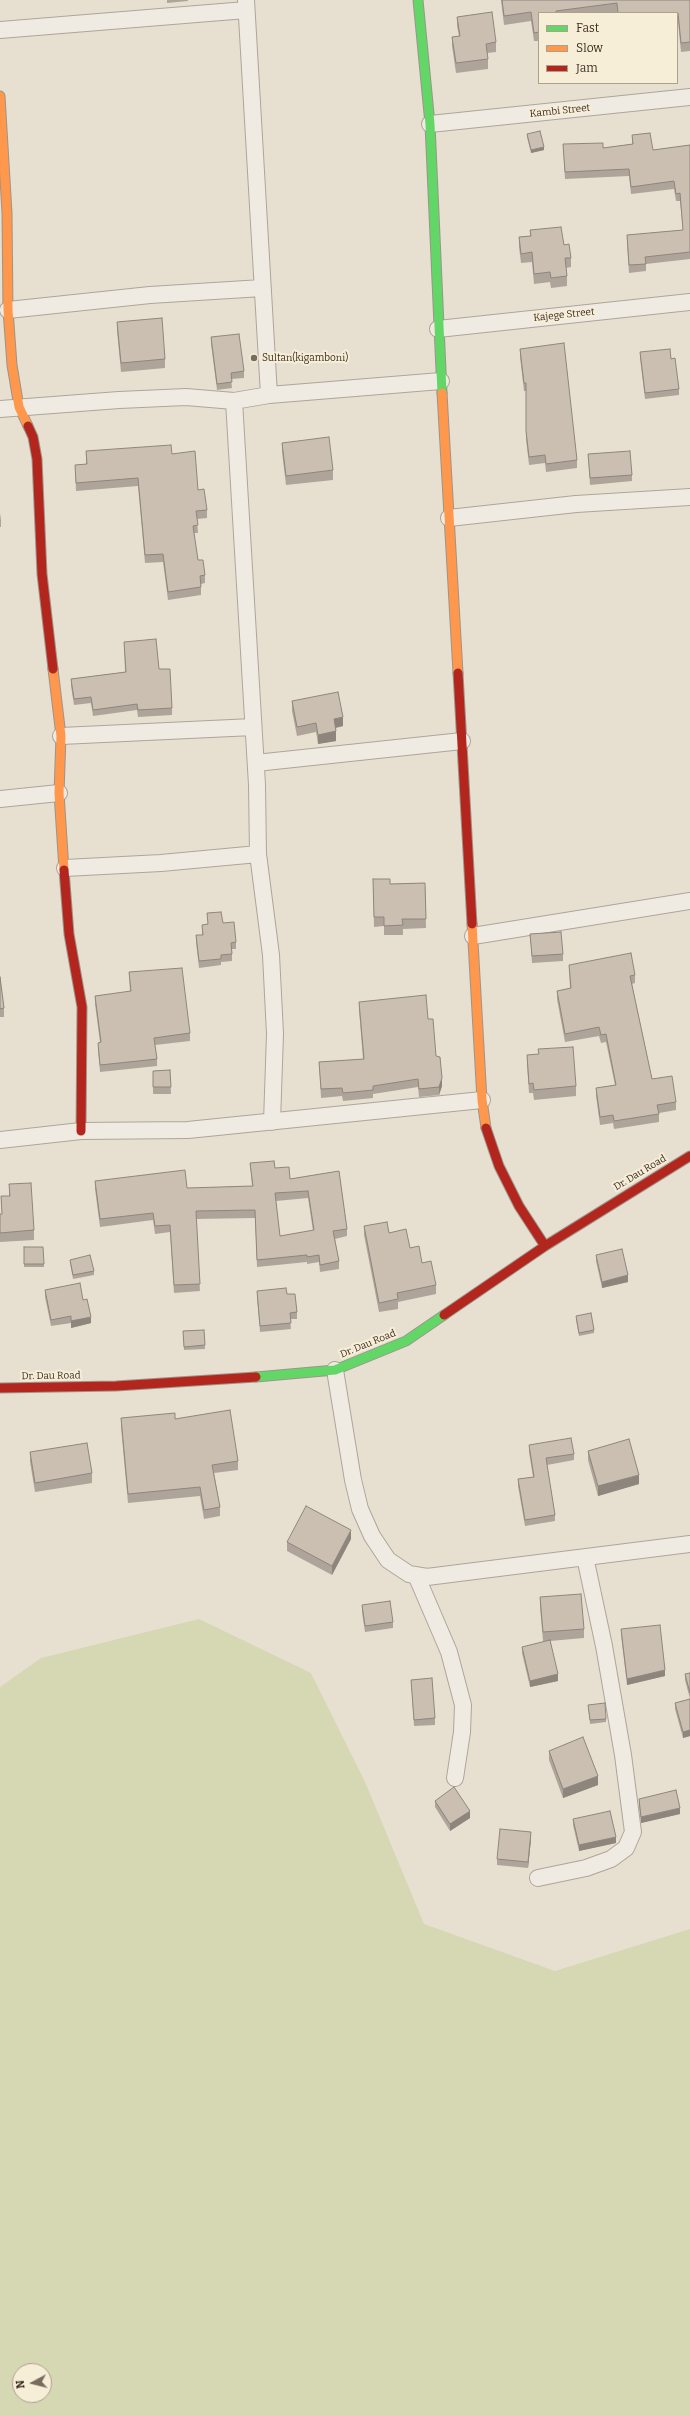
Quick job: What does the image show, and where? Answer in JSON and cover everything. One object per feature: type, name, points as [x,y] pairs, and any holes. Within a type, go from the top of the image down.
[{"type":"street","points":[[418,0],[430,124],[438,329],[482,1100],[488,1138],[499,1166],[519,1206],[544,1246]]},
{"type":"street","points":[[0,30],[246,5],[269,395]]},
{"type":"street","points":[[0,96],[8,213],[8,310],[12,365],[19,407],[33,437],[37,459],[42,574],[61,736],[59,793],[69,934],[82,1007],[81,1131]]},
{"type":"street","name":"Kambi Street","points":[[430,124],[690,97]]},
{"type":"street","points":[[8,310],[150,294],[262,288]]},
{"type":"street","name":"Kajege Street","points":[[438,329],[690,302]]},
{"type":"street","points":[[0,409],[186,397],[234,401],[269,395],[441,381]]},
{"type":"street","points":[[234,401],[256,763],[258,854],[271,955],[275,1034],[272,1122]]},
{"type":"street","points":[[449,518],[576,504],[690,497]]},
{"type":"street","points":[[61,736],[253,727]]},
{"type":"street","points":[[256,763],[462,741]]},
{"type":"street","points":[[0,799],[59,793]]},
{"type":"street","points":[[65,868],[160,863],[258,854]]},
{"type":"street","points":[[473,936],[690,901]]},
{"type":"street","points":[[0,1140],[81,1131],[188,1130],[482,1100]]},
{"type":"street","name":"Dr. Dau Road","points":[[0,1388],[116,1386],[224,1380],[335,1370],[406,1341],[544,1246],[690,1156]]},
{"type":"street","points":[[335,1370],[353,1480],[360,1509],[372,1536],[388,1560],[409,1574],[427,1577],[690,1544]]},
{"type":"street","points":[[538,1878],[586,1868],[611,1859],[626,1848],[634,1832],[623,1755],[604,1646],[585,1557]]},
{"type":"street","points":[[416,1575],[449,1652],[463,1705],[462,1732],[456,1778]]},
{"type":"green space","points":[[199,1619],[311,1673],[366,1784],[424,1924],[555,1971],[690,1929],[690,2415],[0,2415],[0,1687],[41,1658]]},
{"type":"building","points":[[502,0],[690,0],[690,42],[681,43],[678,12],[618,12],[617,3],[556,12],[538,12],[538,32],[534,33],[531,12],[504,16]]},
{"type":"building","points":[[492,12],[496,42],[486,44],[488,59],[456,63],[452,37],[460,36],[457,17]]},
{"type":"building","points":[[540,131],[544,147],[531,150],[527,134]]},
{"type":"building","points":[[650,133],[653,150],[690,145],[690,252],[645,257],[646,264],[629,265],[627,235],[683,230],[680,193],[676,194],[674,181],[631,187],[629,169],[565,172],[563,144],[603,143],[603,148],[633,144],[632,135]]},
{"type":"building","points":[[561,227],[564,245],[569,244],[571,258],[565,258],[567,276],[551,278],[550,272],[534,274],[532,252],[521,254],[519,237],[531,236],[530,230]]},
{"type":"building","points":[[162,318],[165,359],[121,363],[117,322]]},
{"type":"building","points":[[239,334],[244,371],[231,373],[232,382],[217,384],[211,337]]},
{"type":"building","points":[[564,343],[577,460],[546,464],[545,455],[529,457],[526,431],[526,383],[524,383],[520,349]]},
{"type":"building","points":[[670,349],[671,359],[675,358],[679,389],[645,393],[640,352]]},
{"type":"building","points":[[329,437],[333,470],[286,476],[282,443]]},
{"type":"building","points":[[171,445],[172,454],[195,451],[198,490],[204,489],[207,510],[196,511],[198,525],[193,526],[198,560],[203,560],[205,575],[200,576],[201,587],[168,592],[163,554],[145,555],[138,478],[76,483],[75,465],[87,464],[86,451]]},
{"type":"building","points":[[630,451],[632,475],[590,478],[588,454]]},
{"type":"building","points":[[156,639],[159,669],[170,669],[172,708],[138,710],[137,704],[93,710],[91,697],[74,699],[71,679],[126,672],[124,642]]},
{"type":"building","points":[[338,692],[343,717],[334,719],[336,731],[318,735],[316,723],[297,727],[292,701]]},
{"type":"building","points":[[373,879],[390,879],[390,884],[425,883],[426,919],[402,919],[403,925],[384,926],[384,917],[374,917]]},
{"type":"building","points":[[221,912],[223,923],[234,922],[236,942],[231,943],[232,954],[221,955],[221,959],[199,961],[196,935],[203,935],[202,925],[208,924],[207,913]]},
{"type":"building","points":[[561,932],[563,954],[532,956],[530,934]]},
{"type":"building","points":[[631,953],[635,975],[630,976],[652,1079],[672,1076],[676,1102],[657,1105],[659,1114],[614,1121],[613,1115],[600,1117],[596,1088],[616,1085],[606,1034],[601,1035],[599,1027],[565,1034],[557,991],[571,988],[569,965]]},
{"type":"building","points":[[182,968],[190,1033],[154,1038],[157,1059],[100,1065],[98,1043],[101,1042],[95,996],[131,991],[129,972]]},
{"type":"building","points":[[0,977],[4,1008],[0,1009]]},
{"type":"building","points":[[426,995],[428,1019],[433,1019],[436,1056],[440,1057],[442,1078],[439,1087],[419,1089],[418,1079],[373,1086],[373,1090],[343,1093],[342,1088],[321,1089],[319,1062],[364,1059],[359,1002]]},
{"type":"building","points":[[573,1047],[576,1086],[534,1090],[533,1083],[529,1084],[527,1055],[539,1054],[538,1049]]},
{"type":"building","points":[[170,1070],[171,1087],[153,1087],[153,1071]]},
{"type":"building","points":[[274,1161],[275,1168],[289,1167],[290,1179],[339,1171],[347,1229],[333,1231],[339,1261],[320,1265],[319,1255],[257,1260],[255,1210],[196,1211],[200,1284],[174,1285],[170,1225],[155,1226],[153,1213],[100,1219],[95,1181],[185,1170],[187,1188],[253,1186],[250,1163]],"holes":[[[308,1191],[314,1230],[280,1236],[275,1193]]]},
{"type":"building","points":[[31,1183],[34,1230],[0,1233],[0,1214],[2,1214],[1,1196],[10,1196],[9,1184]]},
{"type":"building","points":[[387,1222],[389,1233],[406,1229],[410,1248],[419,1246],[422,1263],[431,1261],[436,1285],[397,1293],[398,1299],[379,1303],[364,1226]]},
{"type":"building","points":[[24,1247],[43,1247],[44,1264],[24,1264]]},
{"type":"building","points":[[622,1249],[628,1275],[602,1282],[596,1255]]},
{"type":"building","points":[[90,1255],[94,1271],[73,1275],[70,1260]]},
{"type":"building","points":[[80,1283],[83,1300],[87,1299],[91,1317],[71,1321],[71,1316],[51,1320],[45,1290]]},
{"type":"building","points":[[286,1288],[287,1294],[295,1294],[297,1312],[290,1313],[291,1323],[260,1326],[257,1291]]},
{"type":"building","points":[[591,1313],[594,1330],[579,1333],[576,1316]]},
{"type":"building","points":[[204,1330],[205,1345],[184,1347],[183,1331]]},
{"type":"building","points":[[230,1410],[238,1461],[212,1465],[220,1507],[204,1510],[200,1487],[128,1494],[121,1418],[175,1413],[175,1419]]},
{"type":"building","points":[[571,1438],[574,1454],[546,1458],[555,1515],[525,1520],[518,1479],[534,1477],[529,1445]]},
{"type":"building","points":[[629,1439],[639,1475],[598,1486],[588,1451]]},
{"type":"building","points":[[87,1443],[92,1473],[35,1483],[30,1452]]},
{"type":"building","points":[[306,1506],[351,1530],[332,1566],[287,1542]]},
{"type":"building","points":[[581,1594],[584,1629],[543,1632],[540,1597]]},
{"type":"building","points":[[390,1601],[393,1622],[365,1626],[362,1605]]},
{"type":"building","points":[[660,1625],[665,1670],[627,1679],[621,1629]]},
{"type":"building","points":[[550,1640],[558,1674],[530,1681],[522,1647]]},
{"type":"building","points":[[690,1673],[690,1693],[685,1674]]},
{"type":"building","points":[[432,1678],[435,1718],[414,1720],[411,1680]]},
{"type":"building","points":[[690,1699],[690,1730],[683,1732],[675,1703]]},
{"type":"building","points":[[605,1703],[606,1719],[590,1720],[588,1705]]},
{"type":"building","points":[[583,1737],[598,1776],[563,1789],[549,1751]]},
{"type":"building","points":[[454,1787],[470,1811],[450,1824],[435,1801]]},
{"type":"building","points":[[676,1790],[680,1808],[641,1817],[639,1799]]},
{"type":"building","points":[[610,1811],[616,1837],[579,1845],[573,1819]]},
{"type":"building","points":[[500,1829],[531,1832],[528,1862],[497,1859]]},
{"type":"traffic: fast","points":[[418,0],[430,124],[442,393]]},
{"type":"traffic: fast","points":[[256,1377],[335,1370],[406,1341],[444,1315]]},
{"type":"traffic: slow","points":[[0,96],[7,213],[8,310],[12,365],[19,407],[28,426]]},
{"type":"traffic: slow","points":[[442,393],[458,673]]},
{"type":"traffic: slow","points":[[53,669],[61,736],[59,793],[64,870]]},
{"type":"traffic: slow","points":[[472,924],[482,1100],[486,1128]]},
{"type":"traffic: jam","points":[[28,426],[33,437],[37,459],[42,574],[53,669]]},
{"type":"traffic: jam","points":[[458,673],[472,924]]},
{"type":"traffic: jam","points":[[64,870],[69,934],[82,1007],[81,1131]]},
{"type":"traffic: jam","points":[[486,1128],[499,1166],[519,1206],[545,1246]]},
{"type":"traffic: jam","points":[[444,1315],[545,1246],[690,1156]]},
{"type":"traffic: jam","points":[[0,1388],[116,1386],[256,1377]]},
{"type":"place","name":"Sultan(kigamboni)","points":[[254,358]]}]
